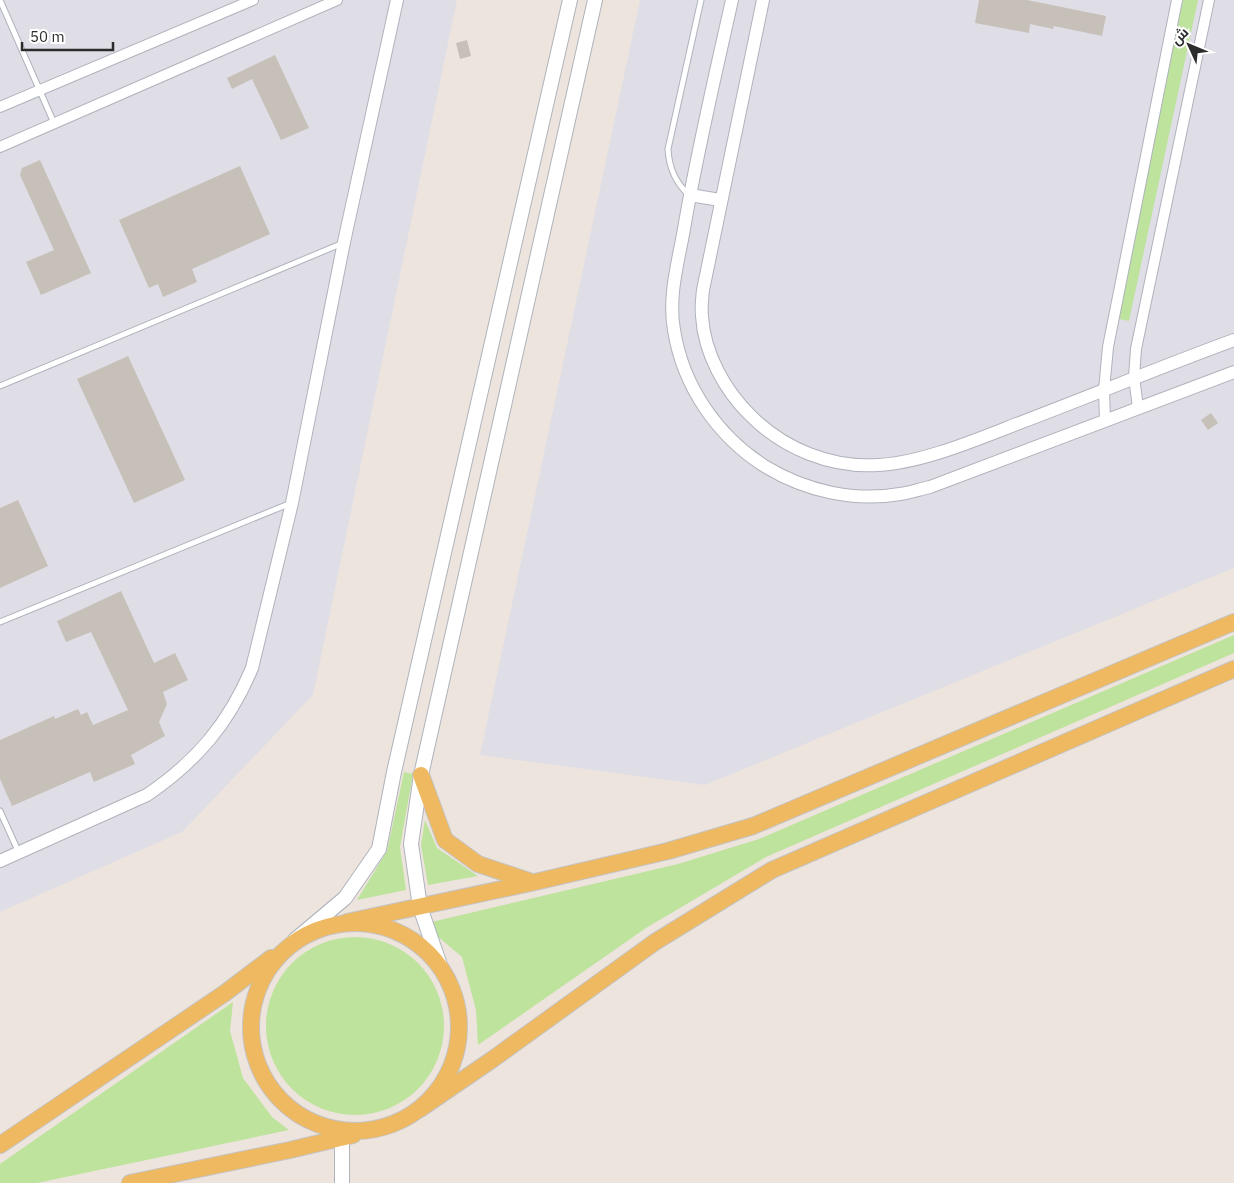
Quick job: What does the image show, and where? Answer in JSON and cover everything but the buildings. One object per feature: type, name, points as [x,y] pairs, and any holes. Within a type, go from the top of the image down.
[{"type":"main road","points":[[0,1145],[225,993],[294,940],[344,898],[379,849],[396,762],[570,2],[594,4],[421,776],[411,844],[420,907],[440,965],[454,993],[460,1025],[456,1056],[442,1085],[420,1109]]},
{"type":"main road","points":[[376,1130],[340,1131],[306,1120],[278,1098],[258,1069],[250,1034],[254,998],[269,966],[294,940],[320,928],[535,882],[668,851],[753,826],[1234,622]]},
{"type":"main road","points":[[130,1183],[290,1150],[376,1130],[399,1122],[493,1058],[655,942],[772,870],[1234,669]]},
{"type":"main road","points":[[421,776],[445,840],[478,864],[535,882]]},
{"type":"main road","points":[[347,922],[382,925],[415,940],[440,965]]},
{"type":"main road","points":[[342,1138],[342,1183]]},
{"type":"street","points":[[0,107],[253,0]]},
{"type":"street","points":[[0,147],[337,0]]},
{"type":"street","points":[[0,861],[147,795],[181,770],[210,740],[234,706],[252,668],[292,503],[344,242],[397,0]]},
{"type":"street","points":[[732,0],[690,195],[671,299],[674,330],[681,360],[693,389],[719,427],[753,459],[780,475],[808,487],[838,494],[869,497],[900,494],[930,487],[1234,372]]},
{"type":"street","points":[[762,0],[720,200],[703,290],[702,317],[707,342],[719,373],[728,388],[743,408],[761,426],[781,441],[804,452],[852,465],[878,466],[903,462],[974,441],[1134,377],[1234,340]]},
{"type":"street","points":[[1105,421],[1104,390],[1108,346],[1177,0]]},
{"type":"street","points":[[1138,408],[1134,377],[1136,349],[1209,0]]},
{"type":"street","points":[[690,195],[720,200]]},
{"type":"lane","points":[[0,0],[55,124]]},
{"type":"lane","points":[[690,195],[673,175],[668,149],[701,0]]},
{"type":"lane","points":[[0,386],[344,242]]},
{"type":"lane","points":[[0,622],[292,503]]},
{"type":"lane","points":[[0,810],[19,854]]},
{"type":"shaded area","points":[[0,0],[457,0],[313,695],[182,832],[0,912]]},
{"type":"shaded area","points":[[640,0],[1234,0],[1234,568],[705,785],[480,755]]},
{"type":"green space","points":[[1183,0],[1198,0],[1129,321],[1115,318]]},
{"type":"green space","points":[[1234,635],[1234,653],[766,857],[646,928],[478,1045],[476,1010],[462,957],[423,924],[678,864],[759,839]]},
{"type":"green space","points":[[404,772],[413,774],[400,847],[406,890],[357,900],[387,851]]},
{"type":"green space","points":[[425,820],[437,848],[478,876],[428,885],[421,845]]},
{"type":"green space","points":[[346,937],[364,937],[381,940],[397,947],[412,957],[424,969],[434,984],[441,1000],[444,1026],[443,1043],[438,1060],[424,1083],[412,1095],[397,1105],[381,1112],[364,1115],[346,1115],[329,1112],[313,1105],[298,1095],[286,1083],[276,1068],[269,1052],[266,1035],[266,1017],[269,1000],[276,984],[286,969],[298,957],[313,947],[329,940]]},
{"type":"green space","points":[[233,1002],[230,1031],[243,1078],[272,1117],[289,1130],[37,1183],[0,1183],[0,1164]]}]
